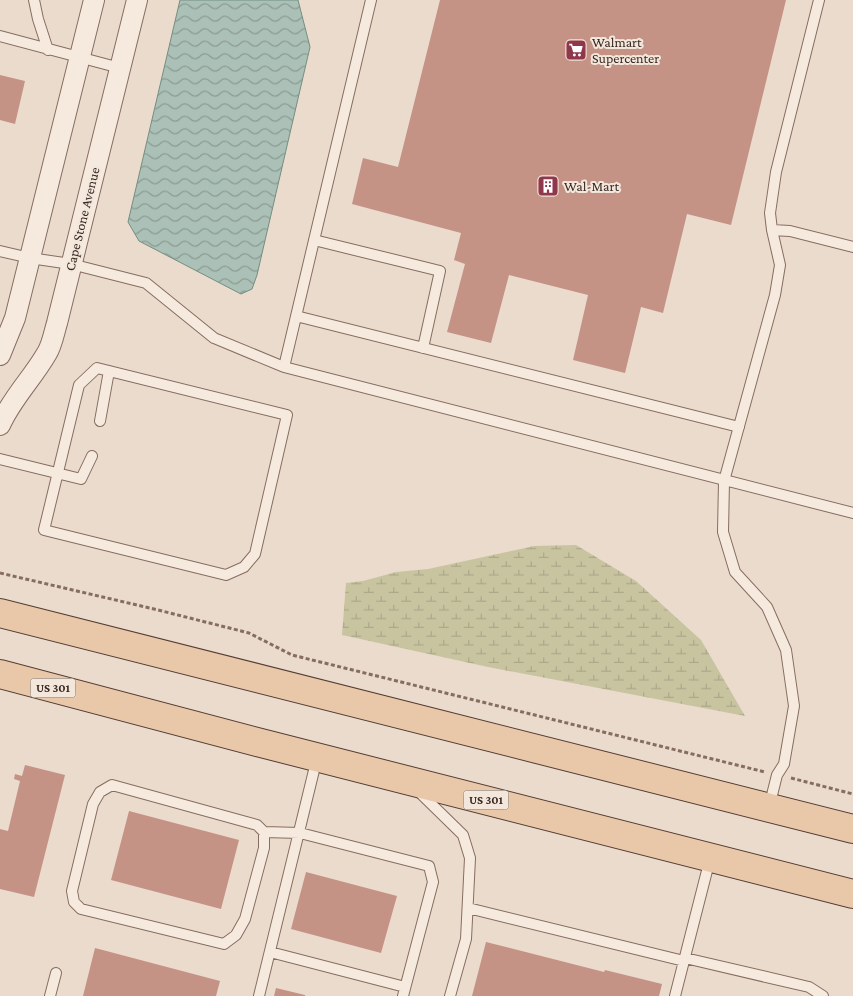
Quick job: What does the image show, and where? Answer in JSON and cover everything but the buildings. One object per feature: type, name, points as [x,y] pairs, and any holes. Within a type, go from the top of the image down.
[{"type":"main road","points":[[0,613],[853,829]]},
{"type":"main road","name":"US 301","points":[[0,674],[853,894]]},
{"type":"street","points":[[0,355],[15,318],[94,0]]},
{"type":"street","name":"Cape Stone Avenue","points":[[0,426],[8,408],[48,351],[137,0]]},
{"type":"lane","points":[[34,0],[48,50]]},
{"type":"lane","points":[[284,368],[371,0]]},
{"type":"lane","points":[[769,807],[777,775],[784,764],[794,706],[786,650],[767,608],[735,572],[723,532],[724,480],[775,295],[780,265],[770,213],[776,172],[819,0]]},
{"type":"lane","points":[[0,36],[120,68]]},
{"type":"lane","points":[[772,230],[790,231],[853,247]]},
{"type":"lane","points":[[314,240],[440,271],[422,348]]},
{"type":"lane","points":[[0,251],[71,264],[146,283],[214,338],[284,368],[853,513]]},
{"type":"lane","points":[[296,316],[739,427]]},
{"type":"lane","points":[[97,368],[287,415],[255,554],[244,567],[226,575],[44,530],[56,473],[79,385],[97,368]]},
{"type":"lane","points":[[100,421],[109,371]]},
{"type":"lane","points":[[0,459],[81,479],[92,456]]},
{"type":"lane","points":[[259,996],[318,757]]},
{"type":"lane","points":[[408,780],[463,835],[470,858],[466,939],[450,996]]},
{"type":"lane","points":[[264,832],[264,848],[245,919],[236,935],[224,944],[81,909],[74,902],[72,891],[93,804],[100,792],[112,785],[257,825],[264,832],[300,833],[428,866],[433,882],[404,992],[270,952]]},
{"type":"lane","points":[[675,996],[710,858]]},
{"type":"lane","points":[[468,908],[809,986],[823,996]]},
{"type":"lane","points":[[50,996],[56,973]]},
{"type":"path","points":[[0,574],[249,633],[292,655],[853,794]]},
{"type":"green space","points":[[576,545],[636,581],[701,640],[745,716],[488,667],[342,635],[346,583],[363,581],[396,572],[428,569],[534,546]]},
{"type":"water","points":[[180,0],[298,0],[310,47],[257,275],[252,289],[241,294],[139,241],[128,222]]},
{"type":"place","name":"Walmart Supercenter","points":[[576,50]]},
{"type":"place","name":"Wal-Mart","points":[[548,186]]}]
